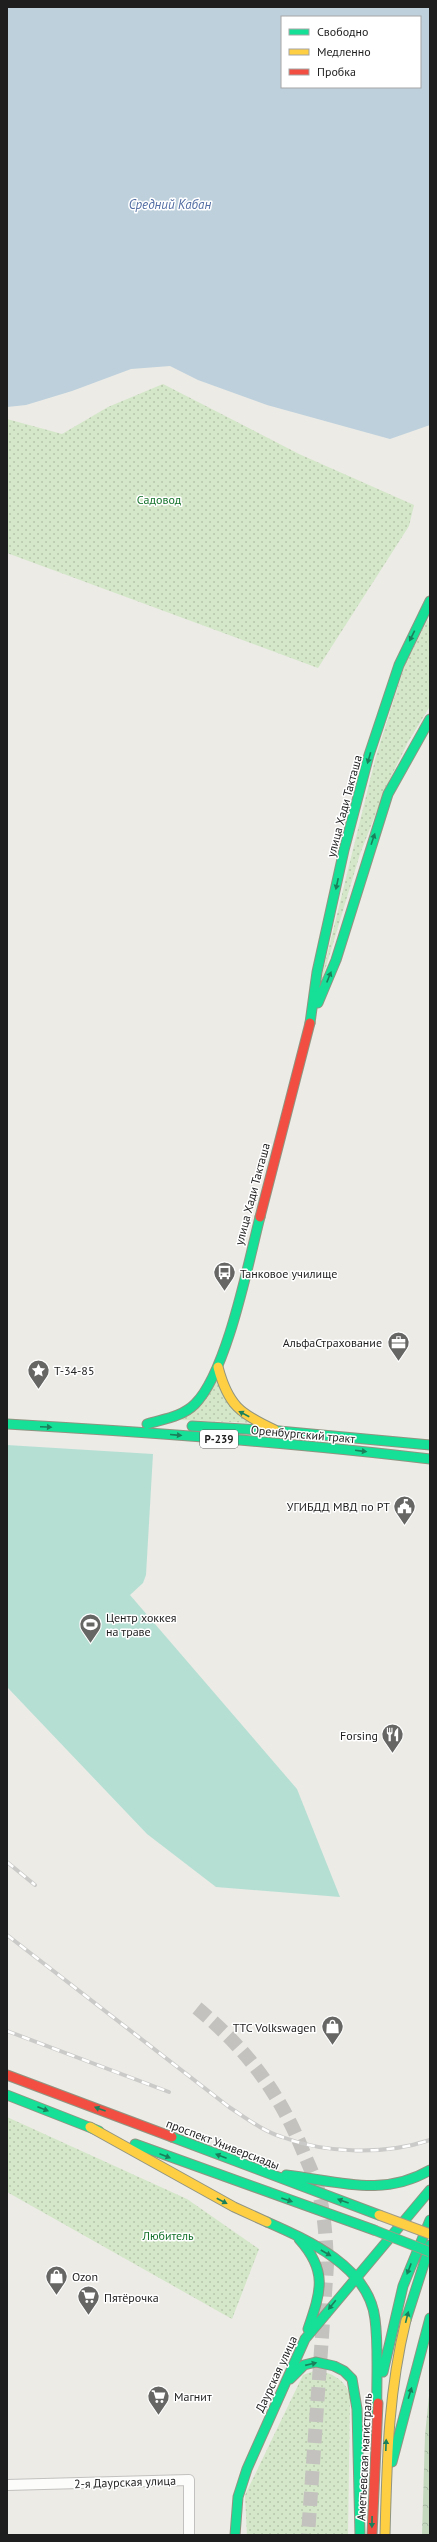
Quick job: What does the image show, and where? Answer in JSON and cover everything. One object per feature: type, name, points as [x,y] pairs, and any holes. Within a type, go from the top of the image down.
[{"type":"main road","points":[[429,602],[430,616]]},
{"type":"main road","name":"улица Хади Такташа","points":[[147,1424],[181,1414],[195,1404],[218,1367],[239,1297],[309,1026],[317,972],[344,850],[369,755],[399,665],[429,602]]},
{"type":"main road","name":"улица Хади Такташа","points":[[309,1026],[336,960],[388,794],[412,746],[430,719]]},
{"type":"main road","name":"улица Хади Такташа","points":[[218,1367],[223,1390],[228,1401],[239,1412],[279,1431]]},
{"type":"main road","name":"Оренбургский тракт","points":[[7,1416],[279,1431],[430,1445]]},
{"type":"main road","name":"Оренбургский тракт","points":[[7,1424],[160,1433],[330,1447],[430,1459]]},
{"type":"main road","name":"проспект Универсиады","points":[[7,2075],[430,2234]]},
{"type":"main road","points":[[7,2095],[215,2175],[374,2230],[430,2252]]},
{"type":"main road","points":[[90,2127],[234,2207],[292,2233],[342,2262],[356,2276],[370,2299],[375,2318],[377,2413]]},
{"type":"main road","points":[[267,2174],[302,2176],[378,2188],[410,2183],[430,2170]]},
{"type":"main road","name":"Даурская улица","points":[[235,2535],[238,2497],[247,2469],[305,2339],[356,2276],[430,2190]]},
{"type":"main road","name":"Аметьевская магистраль","points":[[372,2535],[377,2413],[396,2309],[419,2244],[430,2220]]},
{"type":"main road","points":[[292,2233],[313,2255],[320,2271],[322,2285],[305,2339]]},
{"type":"main road","name":"Аметьевская магистраль","points":[[386,2535],[386,2439],[395,2361],[416,2284],[430,2245]]},
{"type":"main road","points":[[385,2484],[430,2318]]},
{"type":"main road","points":[[282,2388],[304,2365],[316,2362],[339,2368],[352,2379],[357,2409],[360,2535]]},
{"type":"street","name":"2-я Даурская улица","points":[[7,2485],[189,2480],[189,2535]]},
{"type":"green space","name":"Садовод","points":[[163,384],[299,454],[414,505],[409,526],[318,668],[7,553],[7,419],[62,434],[108,407]]},
{"type":"green space","points":[[428,619],[430,631],[430,706],[408,742],[387,785],[360,854],[316,1000],[376,756],[405,665]]},
{"type":"green space","points":[[214,1379],[254,1423],[181,1420]]},
{"type":"green space","name":"Любитель","points":[[7,2117],[187,2199],[259,2249],[232,2319],[7,2192]]},
{"type":"green space","points":[[317,2370],[336,2377],[344,2384],[350,2393],[348,2535],[247,2535],[245,2495],[303,2375]]},
{"type":"green space","points":[[430,2386],[430,2535],[422,2535],[425,2435]]},
{"type":"shaded area","name":"Центр хоккея на траве","points":[[7,1445],[153,1454],[146,1575],[143,1583],[130,1595],[297,1789],[340,1897],[216,1887],[147,1834],[7,1687]]},
{"type":"water","name":"Средний Кабан","points":[[7,7],[430,7],[430,425],[390,439],[267,405],[198,380],[170,366],[131,369],[72,391],[26,405],[7,407]]},
{"type":"tunnel","points":[[197,2008],[232,2040],[274,2093],[296,2134],[315,2179],[323,2211],[327,2265],[308,2535]]},
{"type":"railway","points":[[7,1862],[35,1885]]},
{"type":"railway","points":[[7,1935],[229,2107],[268,2131],[299,2143],[337,2149],[375,2150],[413,2145],[430,2140]]},
{"type":"railway","points":[[7,2031],[169,2092]]},
{"type":"traffic: fast","points":[[310,1023],[317,972],[344,850],[369,755],[399,665],[430,601]]},
{"type":"traffic: fast","points":[[318,1003],[336,960],[388,794],[430,719]]},
{"type":"traffic: fast","points":[[147,1424],[184,1412],[195,1404],[206,1389],[217,1368],[235,1316],[260,1217]]},
{"type":"traffic: fast","points":[[7,1424],[218,1438],[324,1447],[430,1459]]},
{"type":"traffic: fast","points":[[192,1426],[279,1431],[430,1445]]},
{"type":"traffic: fast","points":[[7,2095],[99,2131]]},
{"type":"traffic: fast","points":[[172,2137],[379,2215]]},
{"type":"traffic: fast","points":[[135,2144],[374,2230]]},
{"type":"traffic: fast","points":[[286,2175],[360,2185],[377,2185],[395,2183],[412,2178],[430,2170]]},
{"type":"traffic: fast","points":[[235,2535],[238,2497],[247,2469],[305,2339],[430,2190]]},
{"type":"traffic: fast","points":[[383,2372],[403,2286],[430,2220]]},
{"type":"traffic: fast","points":[[267,2222],[318,2247],[349,2270],[361,2284],[370,2301],[375,2319],[377,2354],[377,2413]]},
{"type":"traffic: fast","points":[[374,2230],[430,2252]]},
{"type":"traffic: fast","points":[[299,2239],[308,2250],[318,2272],[319,2292],[308,2329]]},
{"type":"traffic: fast","points":[[406,2320],[430,2245]]},
{"type":"traffic: fast","points":[[392,2462],[430,2318]]},
{"type":"traffic: fast","points":[[290,2379],[304,2365],[316,2362],[334,2366],[344,2371],[352,2379],[357,2409],[360,2535]]},
{"type":"traffic: slow","points":[[218,1367],[226,1391],[237,1407],[253,1419],[275,1430]]},
{"type":"traffic: slow","points":[[90,2127],[234,2207],[267,2222]]},
{"type":"traffic: slow","points":[[379,2215],[430,2234]]},
{"type":"traffic: slow","points":[[385,2535],[388,2454],[392,2401],[395,2374],[406,2320]]},
{"type":"traffic: jam","points":[[260,1217],[310,1023]]},
{"type":"traffic: jam","points":[[7,2075],[172,2137]]},
{"type":"traffic: jam","points":[[372,2535],[378,2403]]},
{"type":"place","name":"Танковое училище","points":[[224,1292]]},
{"type":"place","name":"АльфаСтрахование","points":[[398,1362]]},
{"type":"place","name":"T-34-85","points":[[39,1390]]},
{"type":"place","name":"УГИБДД МВД по РТ","points":[[405,1526]]},
{"type":"place","name":"Центр хоккея на траве","points":[[90,1644]]},
{"type":"place","name":"Forsing","points":[[393,1754]]},
{"type":"place","name":"ТТС Volkswagen","points":[[332,2046]]},
{"type":"place","name":"Ozon","points":[[57,2296]]},
{"type":"place","name":"Пятёрочка","points":[[88,2316]]},
{"type":"place","name":"Магнит","points":[[158,2416]]}]
